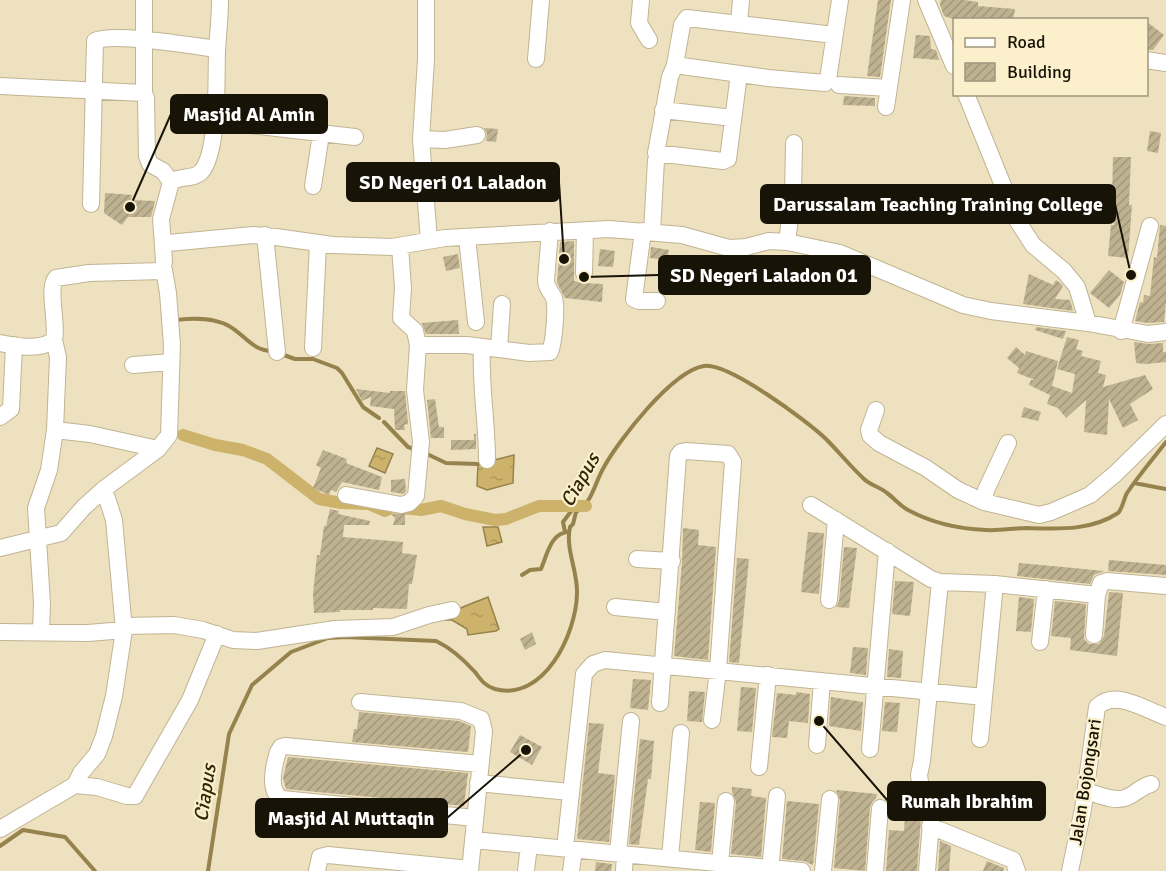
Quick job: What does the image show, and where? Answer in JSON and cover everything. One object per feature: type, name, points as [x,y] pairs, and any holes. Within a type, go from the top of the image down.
[{"type":"street","points":[[0,548],[56,536],[65,530],[84,507],[104,489],[158,449],[169,435],[171,362],[168,293],[164,270],[161,219],[171,182],[164,171],[150,164],[147,156],[144,0]]},
{"type":"street","points":[[171,182],[196,176],[202,170],[211,149],[220,0]]},
{"type":"street","points":[[426,0],[426,59],[421,139],[429,240]]},
{"type":"street","points":[[536,58],[541,0]]},
{"type":"street","points":[[641,0],[639,23],[649,40]]},
{"type":"street","points":[[739,23],[741,0]]},
{"type":"street","points":[[675,65],[825,83],[828,80],[840,0]]},
{"type":"street","points":[[886,107],[902,0]]},
{"type":"street","points":[[926,0],[946,27],[953,61]]},
{"type":"street","points":[[739,74],[728,159],[723,161],[656,153],[670,77],[675,65],[682,25],[687,18],[834,35]]},
{"type":"street","points":[[91,204],[95,41],[98,39],[145,40],[217,49]]},
{"type":"street","points":[[1148,60],[1166,63]]},
{"type":"street","points":[[838,85],[889,88]]},
{"type":"street","points":[[0,86],[144,93]]},
{"type":"street","points":[[967,96],[1017,220],[1033,244],[1064,270],[1077,287],[1088,323]]},
{"type":"street","points":[[663,110],[733,118]]},
{"type":"street","points":[[214,121],[355,137]]},
{"type":"street","points":[[313,186],[321,134]]},
{"type":"street","points":[[421,139],[445,140],[477,135]]},
{"type":"street","points":[[787,242],[793,195],[794,143]]},
{"type":"street","points":[[656,160],[647,231],[634,299],[657,301]]},
{"type":"street","points":[[1121,331],[1150,226]]},
{"type":"street","points":[[163,245],[231,236],[265,235],[348,247],[400,246],[429,240],[609,229],[688,236],[729,248],[740,248],[769,241],[787,242],[840,252],[963,305],[991,311],[1088,323],[1121,331],[1148,334],[1166,332]]},
{"type":"street","points":[[418,345],[490,348],[546,354],[552,348],[554,302],[546,287],[550,231]]},
{"type":"street","points":[[584,273],[585,231]]},
{"type":"street","points":[[265,235],[277,352]]},
{"type":"street","points":[[467,237],[476,322]]},
{"type":"street","points":[[313,348],[318,244]]},
{"type":"street","points":[[346,495],[401,504],[409,503],[416,496],[421,442],[415,390],[418,345],[415,331],[401,318],[403,288],[400,246]]},
{"type":"street","points":[[41,632],[36,508],[49,470],[55,430],[58,357],[54,340],[52,284],[54,279],[89,273],[164,270]]},
{"type":"street","points":[[487,460],[486,422],[481,383],[501,304]]},
{"type":"street","points":[[0,417],[11,409],[7,344],[40,346],[54,340]]},
{"type":"street","points":[[133,365],[171,362]]},
{"type":"street","points":[[876,410],[869,430],[874,439],[926,468],[958,490],[984,502],[1039,515],[1052,512],[1090,495],[1166,424]]},
{"type":"street","points":[[55,430],[90,434],[158,449]]},
{"type":"street","points":[[984,502],[986,490],[1008,443]]},
{"type":"street","points":[[660,703],[672,561],[677,462],[680,454],[686,451],[728,454],[733,462],[718,670],[712,720]]},
{"type":"street","points":[[0,829],[75,785],[81,773],[97,754],[104,735],[114,696],[124,628],[114,520],[104,489]]},
{"type":"street","points":[[811,505],[931,579],[940,582],[995,584],[1097,595]]},
{"type":"street","points":[[829,600],[836,520]]},
{"type":"street","points":[[870,749],[887,551]]},
{"type":"street","points":[[637,559],[672,561]]},
{"type":"street","points":[[1094,635],[1097,595],[1101,583],[1107,581],[1166,586]]},
{"type":"street","points":[[927,871],[932,811],[922,795],[919,775],[930,691],[940,582]]},
{"type":"street","points":[[980,739],[995,584]]},
{"type":"street","points":[[1040,642],[1046,589]]},
{"type":"street","points":[[615,607],[667,612]]},
{"type":"street","points":[[0,632],[82,633],[174,626],[217,634],[221,638],[257,641],[348,628],[393,627],[452,610]]},
{"type":"street","points":[[75,785],[97,787],[127,796],[135,796],[190,700],[217,634]]},
{"type":"street","points":[[572,871],[569,849],[570,792],[584,674],[593,663],[604,660],[662,665],[984,697]]},
{"type":"street","points":[[759,767],[768,675]]},
{"type":"street","points":[[817,745],[822,681]]},
{"type":"street","name":"Jalan Bojongsari","points":[[1070,871],[1086,791],[1097,709],[1101,703],[1109,700],[1121,700],[1166,717]]},
{"type":"street","points":[[317,871],[320,858],[328,855],[470,870],[484,724],[481,719],[462,711],[360,702]]},
{"type":"street","points":[[624,871],[622,854],[631,721]]},
{"type":"street","points":[[670,858],[681,733]]},
{"type":"street","points":[[475,818],[282,799],[276,796],[273,787],[278,752],[281,747],[285,746],[480,764]]},
{"type":"street","points":[[478,783],[570,792]]},
{"type":"street","points":[[1086,791],[1113,799],[1124,798],[1151,784]]},
{"type":"street","points":[[770,869],[777,796]]},
{"type":"street","points":[[823,871],[830,799]]},
{"type":"street","points":[[720,863],[726,801]]},
{"type":"street","points":[[875,871],[880,808]]},
{"type":"street","points":[[930,826],[1014,860],[1017,871]]},
{"type":"street","points":[[473,840],[802,871]]},
{"type":"street","points":[[526,871],[529,845]]},
{"type":"water","points":[[377,448],[393,454],[385,473],[369,466]]},
{"type":"water","points":[[514,455],[513,483],[487,490],[477,486],[478,464]]},
{"type":"water","points":[[483,527],[498,527],[502,542],[487,546]]},
{"type":"water","points":[[488,597],[499,629],[496,631],[468,635],[467,629],[452,620],[439,620],[457,610]]},
{"type":"building","points":[[878,0],[891,0],[880,77],[867,76]]},
{"type":"building","points":[[941,0],[964,0],[978,2],[978,6],[1015,9],[1013,18],[953,19],[944,16],[940,5]]},
{"type":"building","points":[[1148,23],[1164,35],[1153,50],[1148,50]]},
{"type":"building","points":[[916,35],[930,36],[931,49],[936,50],[939,60],[913,58]]},
{"type":"building","points":[[844,96],[875,98],[875,106],[843,105]]},
{"type":"building","points":[[484,128],[498,129],[496,142],[486,141],[487,134]]},
{"type":"building","points":[[1150,131],[1161,133],[1158,153],[1147,151]]},
{"type":"building","points":[[1113,157],[1131,157],[1129,205],[1132,205],[1128,258],[1108,256],[1116,199],[1112,199]]},
{"type":"building","points":[[105,193],[132,195],[131,200],[155,201],[151,217],[128,217],[122,225],[104,213]]},
{"type":"building","points":[[1160,225],[1166,226],[1164,322],[1135,321],[1144,295],[1150,296]]},
{"type":"building","points":[[574,241],[574,281],[603,284],[602,302],[565,298],[557,283],[560,242]]},
{"type":"building","points":[[651,247],[669,250],[667,260],[650,258]]},
{"type":"building","points":[[600,249],[615,251],[613,267],[598,266]]},
{"type":"building","points":[[458,254],[460,268],[446,271],[443,257]]},
{"type":"building","points":[[1109,270],[1124,282],[1120,295],[1109,308],[1090,293]]},
{"type":"building","points":[[1029,274],[1053,285],[1056,280],[1059,282],[1063,286],[1055,299],[1070,300],[1073,311],[1023,304]]},
{"type":"building","points":[[458,320],[459,334],[426,334],[422,323]]},
{"type":"building","points":[[1036,327],[1066,331],[1063,339],[1035,330]]},
{"type":"building","points":[[1067,337],[1079,340],[1076,349],[1083,351],[1081,356],[1101,361],[1098,373],[1106,375],[1103,387],[1145,375],[1153,389],[1130,404],[1138,420],[1123,428],[1109,399],[1107,435],[1084,432],[1086,400],[1066,418],[1058,408],[1047,404],[1050,395],[1029,385],[1031,380],[1035,380],[1017,373],[1019,368],[1007,358],[1016,347],[1025,355],[1026,351],[1058,361],[1052,386],[1072,393],[1075,374],[1057,369]]},
{"type":"building","points":[[1134,342],[1163,343],[1166,362],[1136,363]]},
{"type":"building","points":[[356,389],[390,393],[390,391],[405,391],[408,424],[404,425],[405,430],[395,430],[394,409],[370,406],[371,397],[362,401]]},
{"type":"building","points":[[435,399],[439,427],[444,427],[444,438],[431,438],[427,400]]},
{"type":"building","points":[[1024,407],[1041,412],[1038,421],[1021,417]]},
{"type":"building","points":[[474,434],[476,434],[476,449],[451,450],[451,440],[474,440]]},
{"type":"building","points":[[323,450],[347,459],[346,463],[382,477],[379,490],[342,482],[336,492],[331,490],[329,495],[313,488],[321,468],[316,465]]},
{"type":"building","points":[[405,479],[404,494],[391,492],[391,480]]},
{"type":"building","points":[[330,509],[339,511],[338,514],[370,521],[369,525],[344,525],[343,537],[403,542],[402,553],[417,555],[412,584],[409,584],[407,609],[373,608],[373,610],[314,613],[313,594],[317,555],[320,555],[324,526],[326,526]]},
{"type":"building","points":[[391,514],[408,514],[405,515],[405,525],[393,525],[395,518]]},
{"type":"building","points":[[683,528],[699,530],[698,545],[716,547],[708,660],[674,656]]},
{"type":"building","points":[[808,532],[824,533],[819,594],[801,592]]},
{"type":"building","points":[[844,547],[857,548],[849,608],[836,607],[839,601]]},
{"type":"building","points":[[737,558],[749,559],[739,663],[729,662]]},
{"type":"building","points":[[1109,560],[1166,565],[1166,575],[1108,571]]},
{"type":"building","points":[[1019,563],[1104,571],[1094,575],[1090,584],[1017,576]]},
{"type":"building","points":[[895,581],[914,582],[910,616],[892,614]]},
{"type":"building","points":[[1109,592],[1123,593],[1117,656],[1070,650],[1071,638],[1051,636],[1055,601],[1086,604],[1084,639],[1089,644],[1099,644],[1104,636]]},
{"type":"building","points":[[1019,597],[1034,599],[1031,632],[1016,631]]},
{"type":"building","points":[[532,632],[536,644],[525,650],[520,639]]},
{"type":"building","points":[[853,647],[868,648],[866,675],[850,673]]},
{"type":"building","points":[[889,649],[903,651],[901,678],[887,677]]},
{"type":"building","points":[[633,679],[651,680],[648,710],[630,708]]},
{"type":"building","points":[[741,687],[756,688],[752,732],[737,731]]},
{"type":"building","points":[[689,691],[705,692],[702,722],[687,721]]},
{"type":"building","points":[[796,692],[810,694],[808,723],[789,721],[787,738],[772,737],[777,693],[796,695]]},
{"type":"building","points":[[831,697],[863,702],[861,731],[829,726]]},
{"type":"building","points":[[885,702],[900,703],[897,732],[882,731]]},
{"type":"building","points":[[359,712],[459,721],[471,726],[468,752],[352,742],[354,729],[357,729]]},
{"type":"building","points":[[589,723],[604,724],[598,773],[615,775],[609,842],[577,839]]},
{"type":"building","points":[[520,735],[542,747],[532,765],[510,752]]},
{"type":"building","points":[[640,739],[654,741],[651,779],[648,779],[639,845],[629,844]]},
{"type":"building","points":[[288,757],[468,773],[464,806],[286,789],[283,778]]},
{"type":"building","points":[[732,787],[752,789],[751,796],[766,798],[761,857],[731,854],[736,802]]},
{"type":"building","points":[[836,790],[877,794],[870,807],[865,871],[834,868],[840,800]]},
{"type":"building","points":[[787,801],[819,804],[813,865],[804,861],[782,859]]},
{"type":"building","points":[[700,802],[715,803],[711,852],[695,850]]},
{"type":"building","points":[[905,816],[921,818],[917,871],[886,871],[889,830],[904,831]]},
{"type":"building","points":[[940,841],[951,846],[949,871],[938,871]]},
{"type":"building","points":[[987,861],[1004,868],[1003,871],[983,871]]},
{"type":"building","points":[[596,862],[612,864],[611,871],[595,871]]},
{"type":"waterway","points":[[176,320],[216,321],[229,326],[260,349],[274,351]]},
{"type":"waterway","points":[[281,354],[295,359],[313,359],[337,368],[363,407],[379,418]]},
{"type":"waterway","name":"Ciapus","points":[[208,871],[229,734],[252,685],[291,652],[328,638],[436,641],[457,655],[488,686],[495,689],[513,690],[528,685],[542,675],[564,645],[575,610],[577,585],[569,535],[576,512],[590,498],[611,455],[634,424],[662,393],[691,371],[704,366],[731,373],[767,394],[816,431],[864,479],[905,508],[936,522],[966,528],[991,530],[1074,528],[1108,519],[1118,513],[1127,493],[1166,442]]},
{"type":"waterway","points":[[384,422],[408,447],[417,450]]},
{"type":"waterway","points":[[183,435],[215,445],[243,450],[267,459],[319,499],[369,504],[385,511],[393,507],[421,510],[441,506],[495,520],[506,519],[539,506],[586,506]]},
{"type":"waterway","points":[[425,453],[446,463],[478,464]]},
{"type":"waterway","points":[[1134,483],[1166,489]]},
{"type":"waterway","points":[[565,532],[563,522],[575,506]]},
{"type":"waterway","points":[[522,575],[530,570],[541,569],[554,540],[563,533],[569,532]]},
{"type":"waterway","name":"Ciapus","points":[[0,846],[23,830],[65,837],[95,871]]},
{"type":"place","name":"Masjid Al Amin","points":[[130,207]]},
{"type":"place","name":"SD Negeri 01 Laladon","points":[[564,259]]},
{"type":"place","name":"Darussalam Teaching Training College","points":[[1131,275]]},
{"type":"place","name":"SD Negeri Laladon 01","points":[[584,277]]},
{"type":"place","name":"Rumah Ibrahim","points":[[819,721]]},
{"type":"place","name":"Masjid Al Muttaqin","points":[[526,750]]}]
